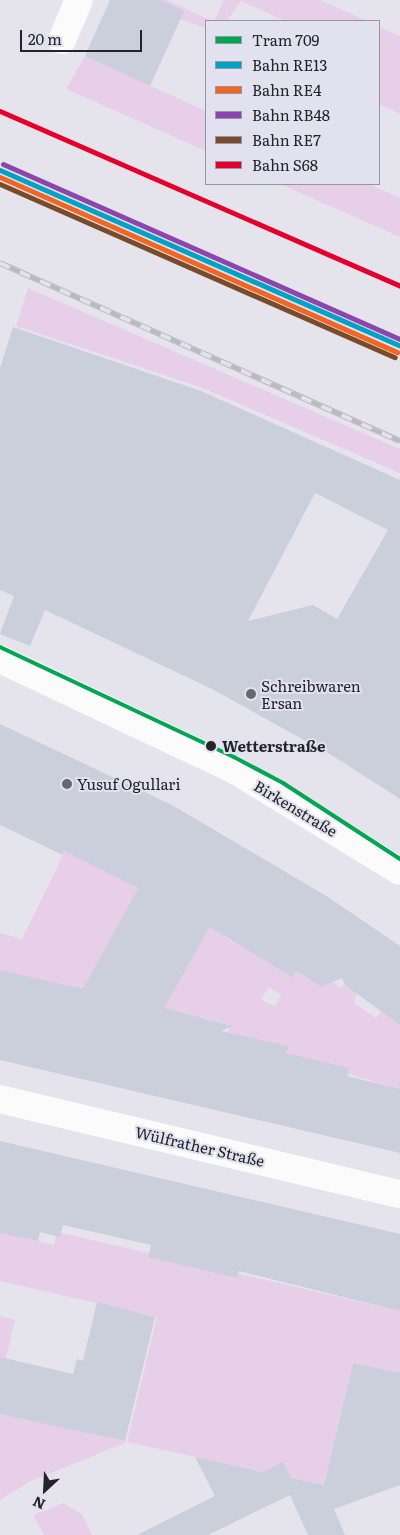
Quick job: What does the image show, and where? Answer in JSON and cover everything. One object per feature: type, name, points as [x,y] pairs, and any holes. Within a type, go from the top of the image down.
[{"type":"street","points":[[62,40],[79,0]]},
{"type":"street","name":"Birkenstraße","points":[[0,659],[235,770],[400,871]]},
{"type":"street","name":"Wülfrather Straße","points":[[0,1099],[400,1194]]},
{"type":"shaded area","points":[[155,0],[167,0],[210,20],[205,20],[205,28],[151,9]]},
{"type":"shaded area","points":[[224,0],[320,0],[365,20],[283,20],[241,1],[228,20],[214,20]]},
{"type":"shaded area","points":[[380,27],[400,36],[400,114],[380,104]]},
{"type":"shaded area","points":[[85,56],[205,111],[205,151],[66,89]]},
{"type":"shaded area","points":[[282,185],[371,185],[400,198],[400,237]]},
{"type":"shaded area","points":[[28,288],[400,449],[400,473],[200,387],[16,326]]},
{"type":"shaded area","points":[[69,843],[141,882],[111,939],[186,969],[215,919],[225,937],[248,950],[300,970],[300,974],[321,987],[329,979],[341,988],[344,985],[357,993],[354,1003],[376,1018],[382,1012],[400,1021],[400,1090],[286,1054],[287,1046],[242,1037],[228,1032],[230,1025],[201,1017],[197,1032],[37,979],[8,972],[0,978],[0,933],[22,939]],"holes":[[[269,987],[281,995],[275,1006],[261,1000]]]},
{"type":"shaded area","points":[[0,1232],[54,1245],[57,1232],[400,1311],[400,1373],[353,1363],[324,1485],[127,1442],[157,1317],[0,1281]]},
{"type":"shaded area","points":[[0,1316],[15,1320],[0,1384]]},
{"type":"shaded area","points":[[0,1412],[127,1442],[29,1482],[0,1500]]},
{"type":"shaded area","points":[[63,1503],[82,1514],[92,1535],[44,1535],[33,1515]]},
{"type":"building","points":[[110,0],[160,0],[184,11],[150,86],[85,56]]},
{"type":"building","points":[[13,327],[201,391],[400,480],[400,799],[333,756],[212,689],[45,610],[30,646],[0,634],[14,596],[0,590],[0,368]],"holes":[[[315,493],[388,530],[337,619],[313,605],[248,621]]]},
{"type":"building","points":[[0,724],[172,805],[328,897],[400,946],[400,1025],[345,985],[342,978],[321,987],[296,971],[292,977],[210,927],[164,1008],[233,1026],[221,1031],[288,1046],[286,1053],[349,1068],[347,1076],[400,1089],[400,1153],[0,1060],[0,970],[83,989],[138,888],[64,851],[63,855],[0,825]]},
{"type":"building","points":[[0,1141],[400,1234],[400,1311],[239,1271],[237,1278],[148,1257],[151,1245],[63,1225],[60,1237],[40,1232],[38,1241],[0,1233]]},
{"type":"building","points":[[97,1302],[155,1317],[125,1441],[0,1414],[0,1357],[73,1374],[77,1359],[83,1361]]},
{"type":"building","points":[[353,1363],[400,1373],[400,1485],[334,1509],[345,1535],[308,1535],[290,1495],[208,1535],[137,1535],[215,1496],[195,1457],[263,1472],[283,1462],[291,1478],[324,1485]]},
{"type":"railway","points":[[0,263],[400,441]]},
{"type":"tram line","name":"709","points":[[0,647],[234,757],[283,783],[400,859]]},
{"type":"rail line","name":"S68","points":[[0,111],[400,286]]},
{"type":"rail line","name":"RB48","points":[[3,164],[400,339]]},
{"type":"rail line","name":"RE13","points":[[0,170],[400,346]]},
{"type":"rail line","name":"RE4","points":[[0,177],[397,352]]},
{"type":"rail line","name":"RE7","points":[[0,184],[395,357]]},
{"type":"place","name":"Schreibwaren Ersan","points":[[251,694]]},
{"type":"place","name":"Wetterstraße","points":[[211,746]]},
{"type":"place","name":"Yusuf Ogullari","points":[[67,784]]}]
